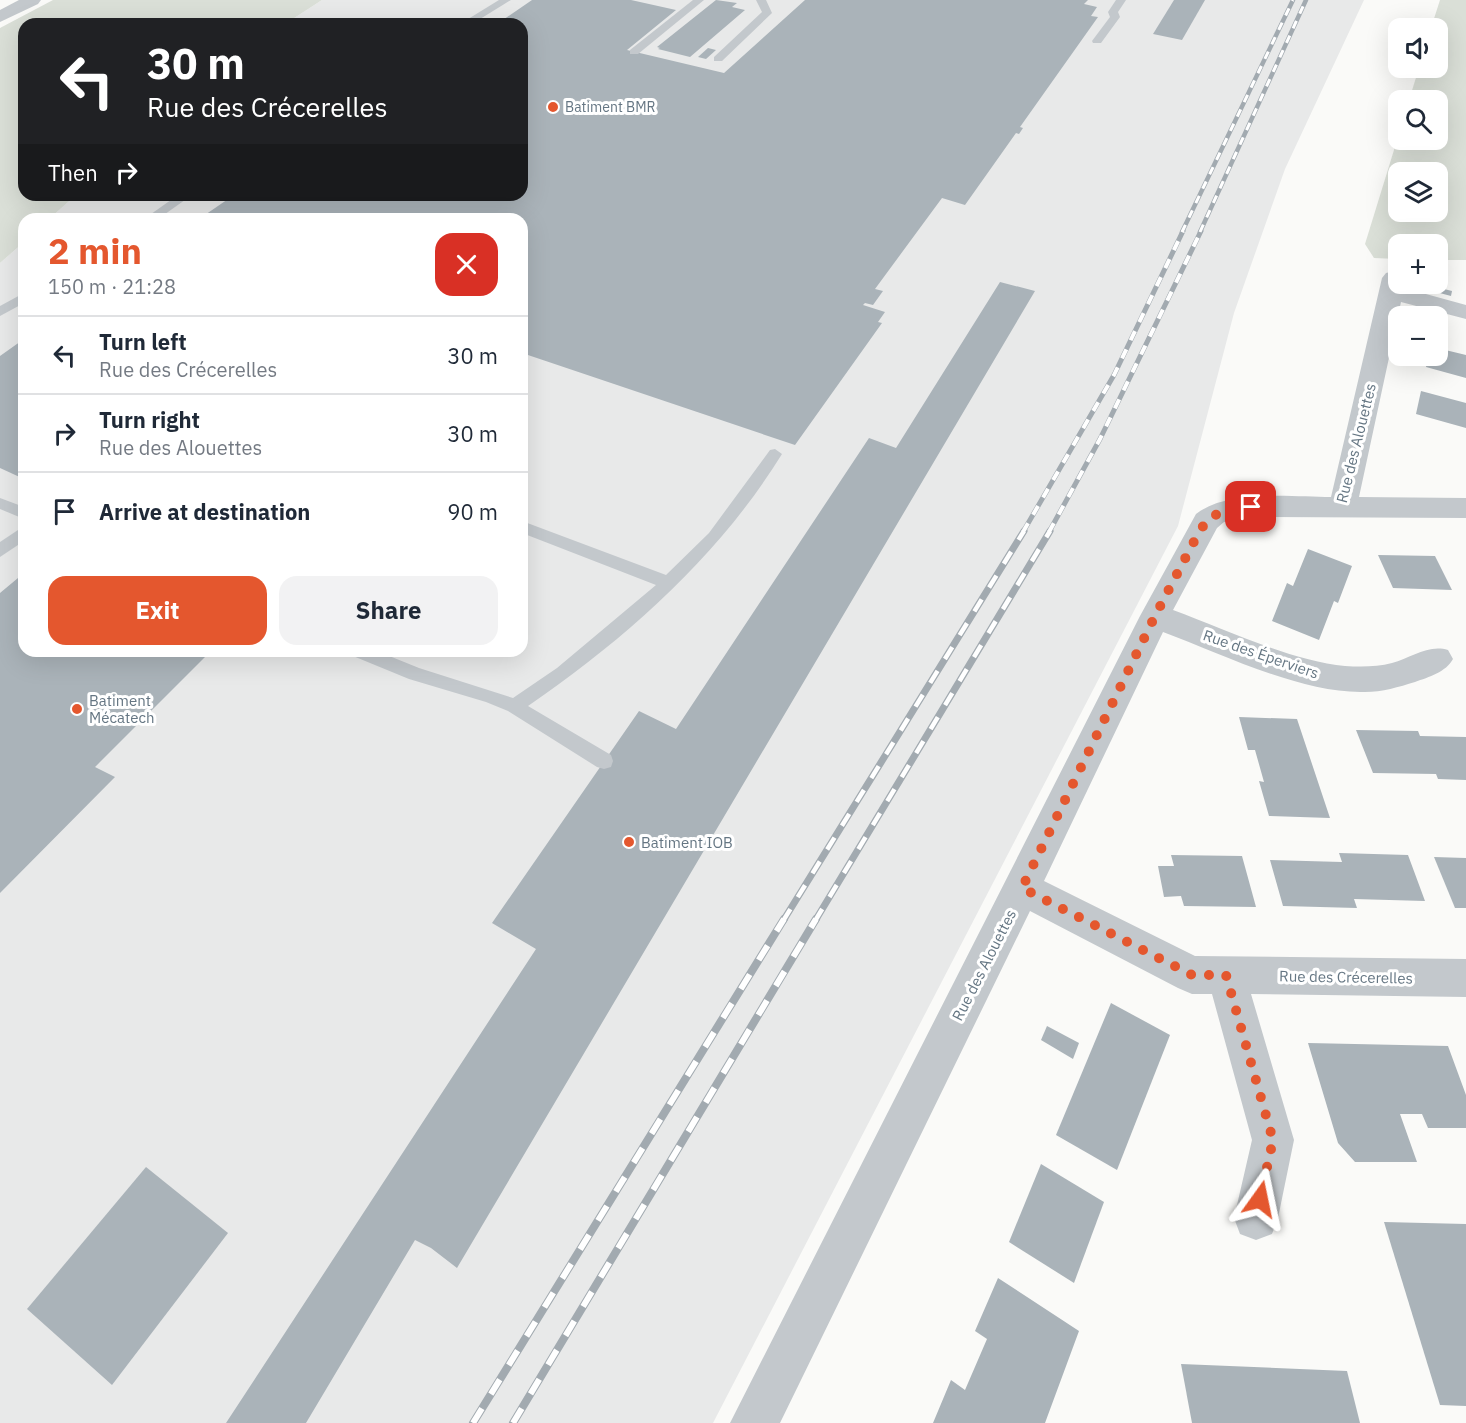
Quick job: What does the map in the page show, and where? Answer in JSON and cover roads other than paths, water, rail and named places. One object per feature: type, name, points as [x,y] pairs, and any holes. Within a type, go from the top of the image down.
[{"type":"street","points":[[0,16],[32,0]]},
{"type":"street","name":"Rue des Alouettes","points":[[754,1423],[1022,888],[1155,616],[1206,521],[1216,513],[1251,507],[1342,508],[1393,285],[1466,312]]},
{"type":"street","points":[[1342,508],[1466,508]]},
{"type":"street","name":"Rue des Éperviers","points":[[1155,616],[1305,672],[1336,679],[1396,676],[1419,669],[1437,659]]},
{"type":"street","name":"Rue des Crécerelles","points":[[1022,888],[1192,975],[1466,978]]},
{"type":"street","points":[[1226,975],[1273,1140],[1256,1218]]},
{"type":"lane","points":[[475,18],[506,0]]},
{"type":"lane","points":[[634,52],[699,0]]},
{"type":"lane","points":[[718,59],[767,14],[761,0]]},
{"type":"lane","points":[[1097,41],[1115,17],[1113,12],[1121,0]]},
{"type":"lane","points":[[159,213],[177,201]]},
{"type":"lane","points":[[0,312],[18,301]]},
{"type":"lane","points":[[514,706],[563,672],[669,583],[715,537],[775,454]]},
{"type":"lane","points":[[0,503],[18,510]]},
{"type":"lane","points":[[528,529],[669,583]]},
{"type":"lane","points":[[0,551],[18,537]]},
{"type":"lane","points":[[374,657],[415,674],[490,696],[514,706],[604,761]]},
{"type":"railway","points":[[1182,232],[1293,0]]},
{"type":"railway","points":[[1200,232],[1306,0]]},
{"type":"railway","points":[[1023,532],[1114,375],[1183,231]]},
{"type":"railway","points":[[1049,532],[1100,439],[1201,231]]},
{"type":"railway","points":[[783,921],[1024,531]]},
{"type":"railway","points":[[815,921],[1050,531]]},
{"type":"railway","points":[[473,1423],[784,919]]},
{"type":"railway","points":[[513,1423],[816,919]]},
{"type":"place","name":"Batiment BMR","points":[[553,107]]},
{"type":"place","name":"Batiment Mécatech","points":[[77,709]]},
{"type":"place","name":"Batiment IOB","points":[[629,842]]}]
